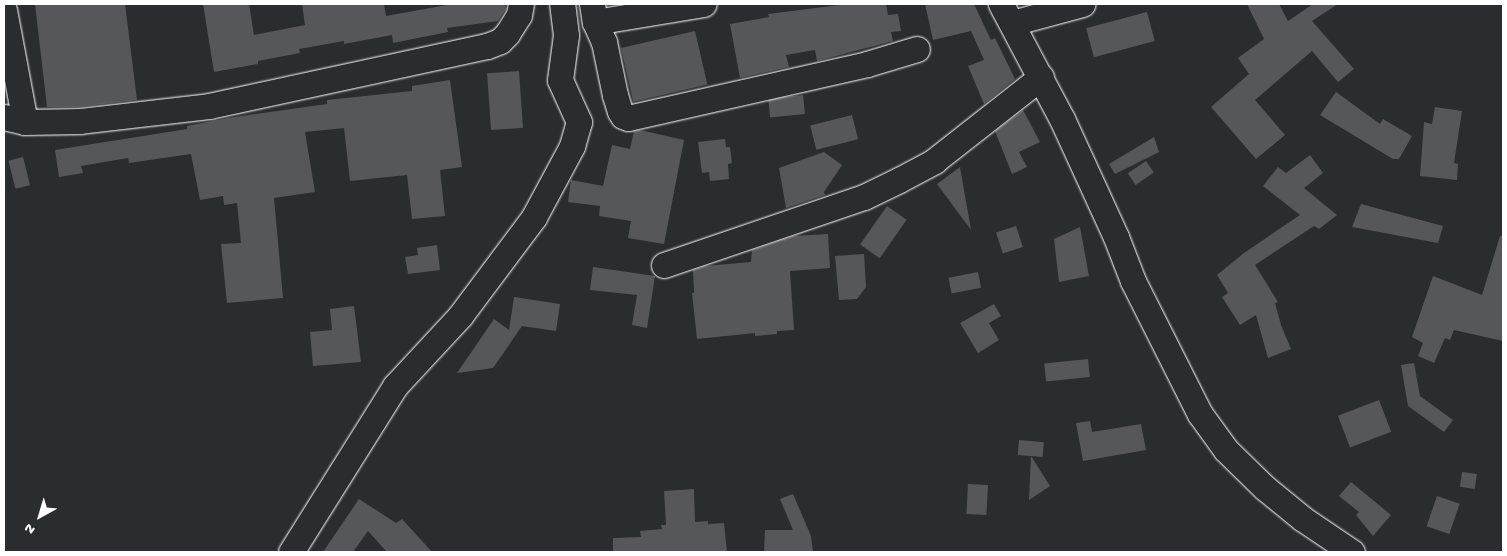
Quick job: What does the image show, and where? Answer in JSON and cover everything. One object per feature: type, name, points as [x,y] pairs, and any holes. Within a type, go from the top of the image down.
[{"type":"street","points":[[4,10],[14,120],[80,121],[209,106],[487,46],[500,41],[507,34],[520,15],[521,4]]},
{"type":"street","points":[[291,552],[395,386],[460,316],[529,223],[572,146],[579,122],[560,80],[566,35],[562,4]]},
{"type":"street","points":[[704,4],[594,13],[604,42],[623,116],[628,118],[867,64],[917,49]]},
{"type":"street","points":[[1082,4],[1006,13],[1041,77],[1116,237],[1133,281],[1200,414],[1226,450],[1265,488],[1303,520],[1352,552]]},
{"type":"street","points":[[664,265],[864,197],[899,180],[934,161],[1041,77]]},
{"type":"building","points":[[35,4],[125,4],[137,100],[79,107],[47,107]]},
{"type":"building","points":[[203,4],[249,4],[254,35],[305,25],[302,4],[384,4],[386,16],[452,4],[505,4],[506,9],[498,21],[447,28],[448,32],[393,43],[392,35],[344,44],[344,41],[299,49],[300,53],[258,61],[258,64],[214,72]]},
{"type":"building","points":[[847,4],[886,4],[888,15],[898,14],[901,31],[891,32],[893,41],[817,61],[815,50],[786,55],[789,67],[740,78],[730,24],[769,17],[768,14]]},
{"type":"building","points":[[925,4],[974,4],[991,40],[995,38],[1015,79],[984,104],[968,66],[984,60],[971,31],[933,40]]},
{"type":"building","points":[[1247,4],[1279,4],[1288,21],[1313,4],[1338,4],[1312,21],[1354,69],[1338,82],[1312,51],[1255,100],[1285,135],[1256,159],[1211,107],[1249,74],[1238,58],[1264,39]]},
{"type":"building","points":[[1147,12],[1155,41],[1094,57],[1086,28]]},
{"type":"building","points":[[695,31],[707,85],[633,102],[621,48]]},
{"type":"building","points":[[519,71],[523,128],[491,130],[487,73]]},
{"type":"building","points":[[450,80],[462,167],[440,170],[445,216],[412,219],[407,175],[350,181],[344,128],[305,132],[315,192],[274,198],[283,298],[227,303],[221,244],[241,243],[237,203],[224,205],[223,196],[200,200],[191,154],[129,163],[128,158],[81,166],[83,173],[59,177],[55,150],[187,129],[187,126],[228,118],[327,104],[327,100],[412,91],[412,86]]},
{"type":"building","points":[[1336,92],[1380,124],[1383,119],[1412,136],[1399,159],[1393,159],[1320,115]]},
{"type":"building","points":[[803,95],[805,114],[770,118],[768,99]]},
{"type":"building","points":[[1435,107],[1462,111],[1454,163],[1458,164],[1457,180],[1420,176],[1424,122],[1432,124]]},
{"type":"building","points":[[1023,110],[1040,142],[1019,152],[1027,167],[1012,174],[995,131]]},
{"type":"building","points":[[852,115],[858,139],[816,150],[810,125]]},
{"type":"building","points":[[640,130],[684,140],[664,244],[628,238],[631,221],[599,216],[600,206],[568,202],[571,180],[603,186],[612,145],[630,149],[634,131]]},
{"type":"building","points":[[1154,137],[1159,152],[1115,174],[1109,164]]},
{"type":"building","points":[[725,139],[726,147],[730,147],[732,163],[728,164],[729,179],[710,181],[709,172],[702,173],[698,142]]},
{"type":"building","points":[[824,152],[842,165],[824,192],[825,195],[786,208],[779,168]]},
{"type":"building","points":[[1310,155],[1323,173],[1304,188],[1337,215],[1319,229],[1314,226],[1255,265],[1278,302],[1275,303],[1281,325],[1291,349],[1268,358],[1256,315],[1240,325],[1222,297],[1228,293],[1217,275],[1244,253],[1300,215],[1263,186],[1278,167],[1286,173]]},
{"type":"building","points":[[23,157],[30,185],[15,189],[8,161]]},
{"type":"building","points":[[1146,161],[1154,173],[1136,185],[1128,173]]},
{"type":"building","points":[[960,167],[971,230],[937,184]]},
{"type":"building","points":[[1361,204],[1443,226],[1438,243],[1352,227]]},
{"type":"building","points":[[887,206],[907,220],[880,258],[860,245]]},
{"type":"building","points":[[1016,226],[1023,247],[1003,253],[996,232]]},
{"type":"building","points":[[1080,227],[1089,276],[1059,282],[1054,239]]},
{"type":"building","points":[[828,234],[830,268],[790,271],[794,330],[777,331],[777,334],[755,336],[755,333],[697,339],[692,293],[694,293],[693,270],[705,266],[751,262],[752,250],[793,236]]},
{"type":"building","points":[[1500,236],[1503,236],[1503,341],[1454,330],[1450,340],[1445,338],[1434,363],[1418,356],[1423,343],[1412,337],[1433,276],[1482,295]]},
{"type":"building","points":[[437,245],[440,270],[408,274],[405,257],[418,255],[417,248]]},
{"type":"building","points":[[864,254],[866,287],[857,299],[839,300],[835,256]]},
{"type":"building","points":[[593,267],[655,276],[647,328],[632,325],[637,295],[590,290]]},
{"type":"building","points":[[978,272],[981,288],[952,293],[949,278]]},
{"type":"building","points":[[514,297],[560,304],[556,331],[522,326],[493,368],[457,373],[494,319],[509,330]]},
{"type":"building","points":[[994,304],[1001,316],[989,323],[999,340],[978,353],[960,323]]},
{"type":"building","points":[[354,306],[361,362],[313,366],[310,332],[332,330],[330,309]]},
{"type":"building","points":[[1088,359],[1090,377],[1046,382],[1044,364]]},
{"type":"building","points":[[1414,363],[1420,396],[1453,420],[1444,432],[1408,406],[1401,365]]},
{"type":"building","points":[[1379,400],[1391,432],[1350,448],[1338,416]]},
{"type":"building","points":[[1090,421],[1092,432],[1141,424],[1146,450],[1083,461],[1076,423]]},
{"type":"building","points":[[1019,440],[1044,442],[1043,457],[1018,455]]},
{"type":"building","points":[[1031,456],[1050,486],[1029,500]]},
{"type":"building","points":[[1462,472],[1477,474],[1475,489],[1460,487]]},
{"type":"building","points":[[1351,482],[1391,515],[1373,536],[1356,515],[1359,512],[1339,496]]},
{"type":"building","points":[[968,484],[988,485],[986,515],[966,514]]},
{"type":"building","points":[[694,489],[695,522],[708,521],[708,524],[724,523],[727,552],[613,552],[613,538],[641,537],[640,531],[662,529],[661,525],[666,525],[664,491]]},
{"type":"building","points":[[793,494],[811,536],[813,552],[764,552],[765,530],[793,530],[780,499]]},
{"type":"building","points":[[1437,496],[1460,504],[1449,534],[1427,526]]},
{"type":"building","points":[[359,499],[396,523],[402,519],[432,552],[387,552],[368,531],[353,552],[323,552]]}]
